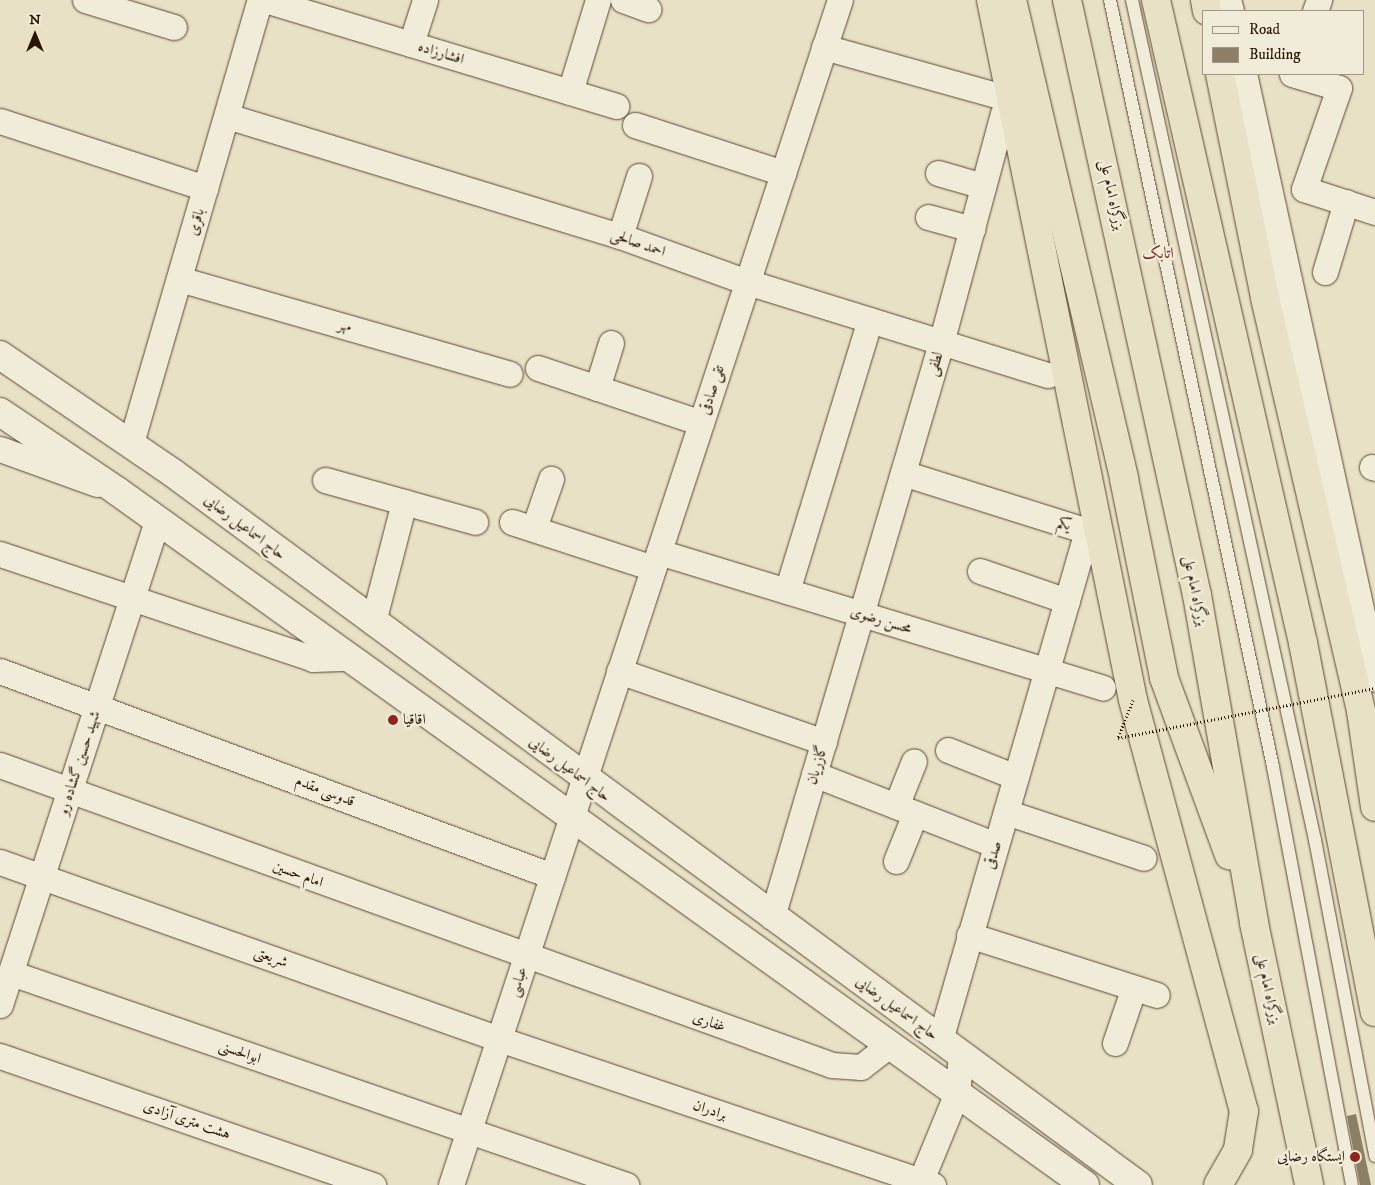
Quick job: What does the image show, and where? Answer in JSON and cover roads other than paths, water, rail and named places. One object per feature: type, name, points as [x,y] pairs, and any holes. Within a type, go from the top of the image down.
[{"type":"highway","points":[[991,0],[1133,700],[1244,1111],[1238,1150],[1218,1185]]},
{"type":"highway","points":[[1012,0],[1122,469],[1164,678],[1254,923]]},
{"type":"highway","name":"بزرگراه امام علی","points":[[1067,0],[1197,595],[1254,923],[1309,1185]]},
{"type":"highway","points":[[1156,0],[1303,643],[1375,1012]]},
{"type":"highway","points":[[1220,75],[1265,298],[1362,711],[1375,807]]},
{"type":"main road","points":[[1243,75],[1375,678]]},
{"type":"main road","name":"حاج اسماعیل رضایی","points":[[0,355],[132,443],[584,779],[1138,1185]]},
{"type":"main road","points":[[0,412],[116,491],[570,820],[889,1044],[1085,1185]]},
{"type":"street","points":[[85,0],[174,27]]},
{"type":"street","name":"باقری","points":[[132,443],[260,0]]},
{"type":"street","name":"افشارزاده","points":[[265,0],[616,106]]},
{"type":"street","points":[[411,44],[425,0]]},
{"type":"street","points":[[570,92],[598,0]]},
{"type":"street","points":[[623,0],[648,9]]},
{"type":"street","name":"تقی صادقی","points":[[584,779],[840,0]]},
{"type":"street","name":"لطفی","points":[[824,47],[999,104],[984,186],[941,343],[862,614]]},
{"type":"street","points":[[1295,75],[1339,88],[1304,189],[1346,202],[1374,207]]},
{"type":"street","name":"احمد صالحی","points":[[226,116],[620,236],[747,282],[1048,375]]},
{"type":"street","points":[[0,120],[206,188]]},
{"type":"street","points":[[635,126],[783,173]]},
{"type":"street","points":[[938,173],[984,186]]},
{"type":"street","points":[[620,236],[640,176]]},
{"type":"street","points":[[1326,272],[1346,202]]},
{"type":"street","points":[[928,217],[972,229]]},
{"type":"street","name":"مهر","points":[[179,279],[510,374]]},
{"type":"street","points":[[786,591],[870,320]]},
{"type":"street","points":[[597,388],[611,343]]},
{"type":"street","points":[[538,368],[701,422]]},
{"type":"street","points":[[0,449],[116,491]]},
{"type":"street","name":"یکم","points":[[903,473],[1087,531],[1047,671]]},
{"type":"street","name":"محسن رضوی","points":[[551,479],[523,525],[656,560],[786,591],[1103,688]]},
{"type":"street","points":[[325,480],[476,522]]},
{"type":"street","points":[[373,622],[404,502]]},
{"type":"street","name":"شهید حسین گشاده رو","points":[[0,1005],[9,961],[42,876],[157,521]]},
{"type":"street","points":[[0,554],[132,600],[314,659],[349,658]]},
{"type":"street","points":[[980,572],[1067,601]]},
{"type":"street","name":"گازریان","points":[[772,917],[862,614]]},
{"type":"street","points":[[620,670],[824,742]]},
{"type":"street","name":"صدقی","points":[[940,1040],[1047,671]]},
{"type":"street","name":"قدوسی مقدم","points":[[0,672],[98,706],[552,876]]},
{"type":"street","points":[[948,750],[1016,777]]},
{"type":"street","points":[[896,861],[914,761]]},
{"type":"street","name":"امام حسین","points":[[0,765],[525,958]]},
{"type":"street","points":[[814,774],[996,845]]},
{"type":"street","name":"عباسی","points":[[451,1185],[584,779]]},
{"type":"street","points":[[1006,812],[1144,858]]},
{"type":"street","points":[[0,862],[42,876]]},
{"type":"street","name":"شریعتی","points":[[42,876],[499,1039]]},
{"type":"street","points":[[969,935],[1133,990],[1157,996]]},
{"type":"street","name":"غفاری","points":[[525,958],[832,1065],[861,1067],[889,1044]]},
{"type":"street","name":"ابوالحسنی","points":[[9,961],[469,1131],[626,1185]]},
{"type":"street","points":[[1115,1043],[1133,990]]},
{"type":"street","name":"برادران","points":[[499,1039],[924,1184]]},
{"type":"street","points":[[924,1184],[957,1093],[961,1055]]},
{"type":"street","name":"هشت متری آزادی","points":[[0,1056],[373,1185]]},
{"type":"lane","points":[[1110,0],[1273,767],[1352,1185]]},
{"type":"lane","points":[[1132,0],[1315,840],[1375,1156]]},
{"type":"place","name":"اقاقیا","points":[[393,720]]},
{"type":"place","name":"ایستگاه رضایی","points":[[1355,1157]]},
{"type":"district","name":"اتابک","points":[[1158,253]]}]
